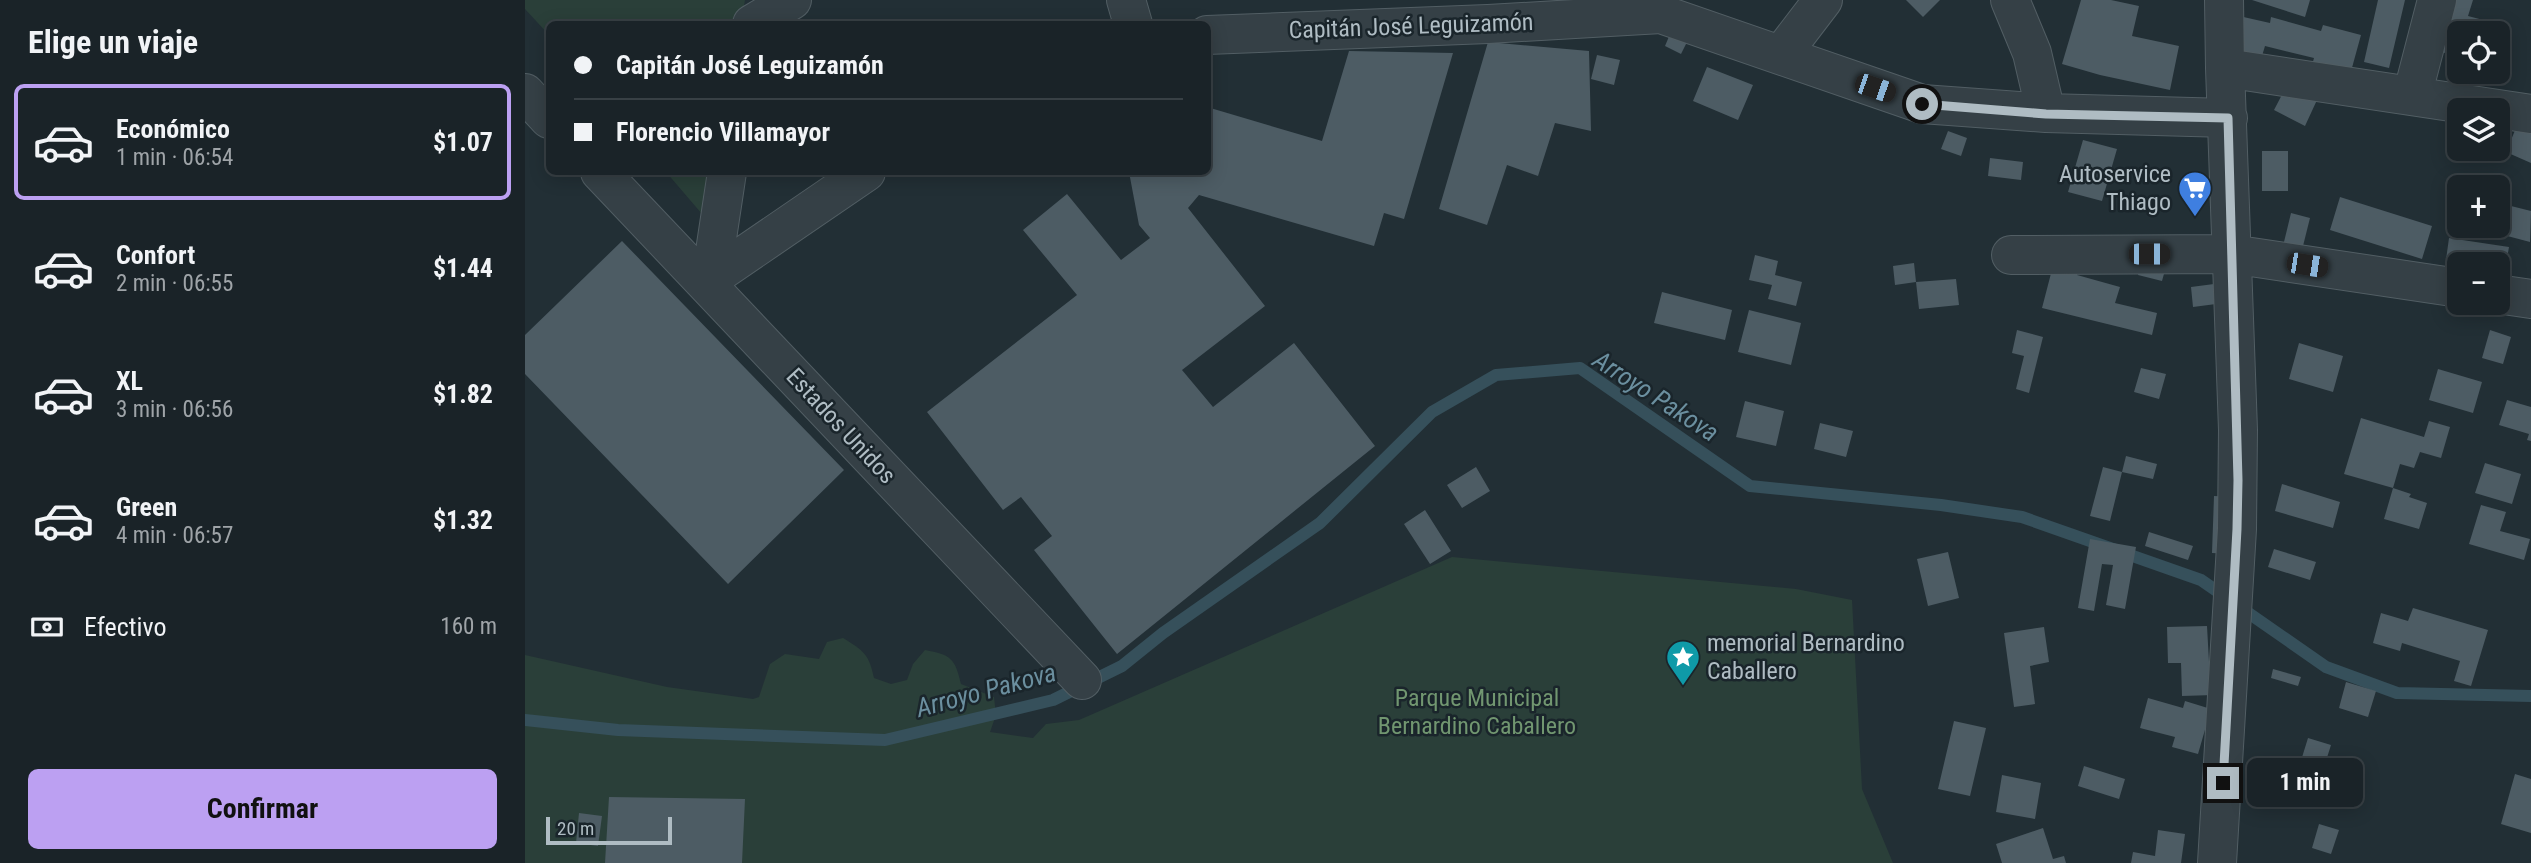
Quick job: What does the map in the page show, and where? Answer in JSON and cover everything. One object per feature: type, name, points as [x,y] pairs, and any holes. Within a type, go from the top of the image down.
[{"type":"street","points":[[751,21],[753,0]]},
{"type":"street","points":[[756,21],[792,0]]},
{"type":"street","points":[[1126,0],[1132,21]]},
{"type":"street","points":[[1781,55],[1823,0]]},
{"type":"street","points":[[2010,0],[2032,53],[2046,114]]},
{"type":"street","points":[[2217,863],[2237,529],[2238,430],[2224,0]]},
{"type":"street","points":[[2412,96],[2437,0]]},
{"type":"street","name":"Capitán José Leguizamón","points":[[1211,34],[1343,14],[1488,24],[1661,13],[1922,104],[2046,114],[2228,118]]},
{"type":"street","points":[[2225,68],[2531,114]]},
{"type":"street","points":[[525,93],[546,116]]},
{"type":"street","name":"Estados Unidos","points":[[603,175],[711,283],[1082,680]]},
{"type":"street","points":[[711,283],[727,175]]},
{"type":"street","points":[[711,283],[862,175]]},
{"type":"street","points":[[2011,255],[2231,254],[2447,286]]},
{"type":"street","points":[[2510,296],[2531,299]]},
{"type":"green space","points":[[525,0],[745,0],[742,21],[546,21],[546,32],[525,9]]},
{"type":"green space","points":[[669,175],[718,175],[702,214]]},
{"type":"green space","name":"Parque Municipal Bernardino Caballero","points":[[1452,557],[1796,589],[1852,600],[1862,789],[1893,863],[525,863],[525,655],[667,687],[753,699],[759,697],[770,664],[785,654],[819,659],[827,642],[843,638],[850,642],[868,658],[874,678],[891,684],[907,680],[913,664],[925,650],[951,659],[957,668],[961,684],[994,697],[996,715],[990,732],[1033,738],[1046,724],[1079,720]]},
{"type":"building","points":[[1906,0],[1940,0],[1923,17]]},
{"type":"building","points":[[2081,0],[2111,0],[2139,6],[2132,36],[2179,46],[2170,90],[2062,64]]},
{"type":"building","points":[[2252,0],[2310,0],[2305,17]]},
{"type":"building","points":[[2378,0],[2405,0],[2389,68],[2364,62]]},
{"type":"building","points":[[2445,0],[2473,0],[2468,16],[2487,21],[2447,21],[2447,53],[2432,50]]},
{"type":"building","points":[[2239,16],[2270,23],[2271,17],[2321,31],[2323,25],[2361,35],[2350,75],[2312,65],[2314,58],[2265,46],[2262,56],[2232,50]]},
{"type":"building","points":[[1673,27],[1690,36],[1681,54],[1665,46]]},
{"type":"building","points":[[1488,42],[1589,51],[1591,131],[1555,123],[1538,176],[1507,165],[1487,225],[1439,209]]},
{"type":"building","points":[[1349,51],[1453,53],[1404,219],[1384,213],[1374,246],[1199,195],[1188,208],[1265,306],[1182,370],[1213,407],[1294,343],[1375,446],[1117,654],[1034,550],[1052,536],[1021,497],[1003,510],[927,412],[1077,295],[1023,230],[1067,194],[1121,260],[1150,238],[1139,225],[1130,175],[1211,175],[1211,108],[1322,141]]},
{"type":"building","points":[[1597,55],[1620,60],[1614,85],[1591,79]]},
{"type":"building","points":[[1707,67],[1753,85],[1738,120],[1693,101]]},
{"type":"building","points":[[2287,85],[2317,100],[2305,126],[2274,110]]},
{"type":"building","points":[[2516,128],[2531,134],[2531,163],[2510,154],[2510,142]]},
{"type":"building","points":[[1948,131],[1967,138],[1961,156],[1941,149]]},
{"type":"building","points":[[2083,140],[2117,149],[2102,201],[2068,192]]},
{"type":"building","points":[[2262,151],[2288,151],[2288,191],[2262,191]]},
{"type":"building","points":[[1990,158],[2023,162],[2021,180],[1988,176]]},
{"type":"building","points":[[2340,197],[2432,226],[2422,259],[2330,230]]},
{"type":"building","points":[[2510,206],[2531,211],[2530,242],[2510,237]]},
{"type":"building","points":[[2291,213],[2310,218],[2302,250],[2283,246]]},
{"type":"building","points":[[2449,238],[2509,247],[2508,252],[2447,252]]},
{"type":"building","points":[[622,241],[844,470],[728,584],[525,374],[525,335]]},
{"type":"building","points":[[1755,255],[1778,261],[1775,275],[1802,282],[1796,306],[1768,299],[1772,285],[1749,280]]},
{"type":"building","points":[[2143,257],[2167,263],[2162,281],[2138,275]]},
{"type":"building","points":[[2055,258],[2079,264],[2077,275],[2120,287],[2115,303],[2157,313],[2152,335],[2042,308]]},
{"type":"building","points":[[1914,263],[1916,282],[1895,285],[1893,266]]},
{"type":"building","points":[[1956,279],[1959,305],[1919,309],[1916,282]]},
{"type":"building","points":[[2214,284],[2216,304],[2193,307],[2191,287]]},
{"type":"building","points":[[1662,292],[1732,310],[1725,340],[1654,323]]},
{"type":"building","points":[[1749,310],[1801,323],[1791,365],[1738,352]]},
{"type":"building","points":[[2017,330],[2043,337],[2029,393],[2016,389],[2024,356],[2012,353]]},
{"type":"building","points":[[2490,330],[2511,337],[2503,364],[2482,358]]},
{"type":"building","points":[[2299,343],[2343,356],[2333,392],[2289,379]]},
{"type":"building","points":[[2141,368],[2166,374],[2159,399],[2134,392]]},
{"type":"building","points":[[2438,369],[2482,382],[2473,413],[2429,400]]},
{"type":"building","points":[[2507,400],[2531,407],[2531,441],[2527,440],[2529,434],[2499,425]]},
{"type":"building","points":[[1745,401],[1784,411],[1776,446],[1736,437]]},
{"type":"building","points":[[2361,418],[2424,437],[2429,421],[2450,427],[2441,458],[2420,452],[2414,468],[2400,464],[2393,488],[2344,474]]},
{"type":"building","points":[[1820,423],[1853,431],[1846,457],[1814,449]]},
{"type":"building","points":[[2126,456],[2157,464],[2153,479],[2122,472]]},
{"type":"building","points":[[2485,463],[2521,474],[2512,504],[2475,493]]},
{"type":"building","points":[[1476,467],[1490,491],[1462,508],[1447,485]]},
{"type":"building","points":[[2103,467],[2122,472],[2110,521],[2090,516]]},
{"type":"building","points":[[2282,484],[2340,502],[2333,528],[2275,511]]},
{"type":"building","points":[[2393,488],[2427,503],[2419,529],[2384,519]]},
{"type":"building","points":[[2214,496],[2236,497],[2234,554],[2212,553]]},
{"type":"building","points":[[2481,505],[2506,512],[2500,531],[2530,539],[2524,560],[2469,544]]},
{"type":"building","points":[[1425,510],[1451,551],[1430,564],[1404,524]]},
{"type":"building","points":[[2149,532],[2193,546],[2188,560],[2145,546]]},
{"type":"building","points":[[2090,539],[2136,547],[2125,609],[2106,605],[2113,565],[2102,564],[2094,611],[2078,608]]},
{"type":"building","points":[[2274,549],[2316,562],[2310,580],[2268,567]]},
{"type":"building","points":[[1948,552],[1959,598],[1928,606],[1917,559]]},
{"type":"building","points":[[2413,608],[2488,630],[2471,686],[2454,681],[2460,661],[2402,643],[2400,651],[2373,643],[2381,613],[2408,621]]},
{"type":"building","points":[[2207,626],[2209,662],[2213,662],[2214,695],[2182,696],[2181,663],[2168,663],[2167,627]]},
{"type":"building","points":[[2044,627],[2049,662],[2030,666],[2035,704],[2014,707],[2004,633]]},
{"type":"building","points":[[2273,669],[2301,677],[2298,686],[2271,678]]},
{"type":"building","points":[[2346,682],[2376,691],[2368,717],[2339,708]]},
{"type":"building","points":[[2148,698],[2183,708],[2185,701],[2211,709],[2198,754],[2172,747],[2175,737],[2140,728]]},
{"type":"building","points":[[1954,721],[1986,728],[1970,796],[1938,789]]},
{"type":"building","points":[[2308,738],[2331,745],[2318,786],[2295,780]]},
{"type":"building","points":[[2084,766],[2125,779],[2119,799],[2078,786]]},
{"type":"building","points":[[2515,774],[2531,779],[2531,833],[2501,824]]},
{"type":"building","points":[[2002,775],[2041,783],[2035,819],[1996,812]]},
{"type":"building","points":[[609,797],[745,799],[742,863],[605,863]]},
{"type":"building","points":[[579,813],[602,816],[598,846],[576,843]]},
{"type":"building","points":[[2319,824],[2339,830],[2331,854],[2312,848]]},
{"type":"building","points":[[2043,828],[2053,859],[2064,856],[2066,863],[2002,863],[1996,844]]},
{"type":"building","points":[[2158,830],[2185,834],[2181,863],[2131,863],[2133,852],[2155,856]]},
{"type":"waterway","name":"Arroyo Pakova","points":[[525,720],[618,730],[885,740],[1053,700],[1122,666],[1163,633],[1320,523],[1432,412],[1496,375],[1580,368],[1750,486],[1941,505],[2022,517],[2201,580],[2326,667],[2397,693],[2531,696]]},
{"type":"place","name":"Autoservice Thiago","points":[[2195,218]]},
{"type":"place","name":"memorial Bernardino Caballero","points":[[1683,687]]},
{"type":"route","points":[[1922,104],[2046,114],[2228,118],[2238,480],[2223,783]]}]
